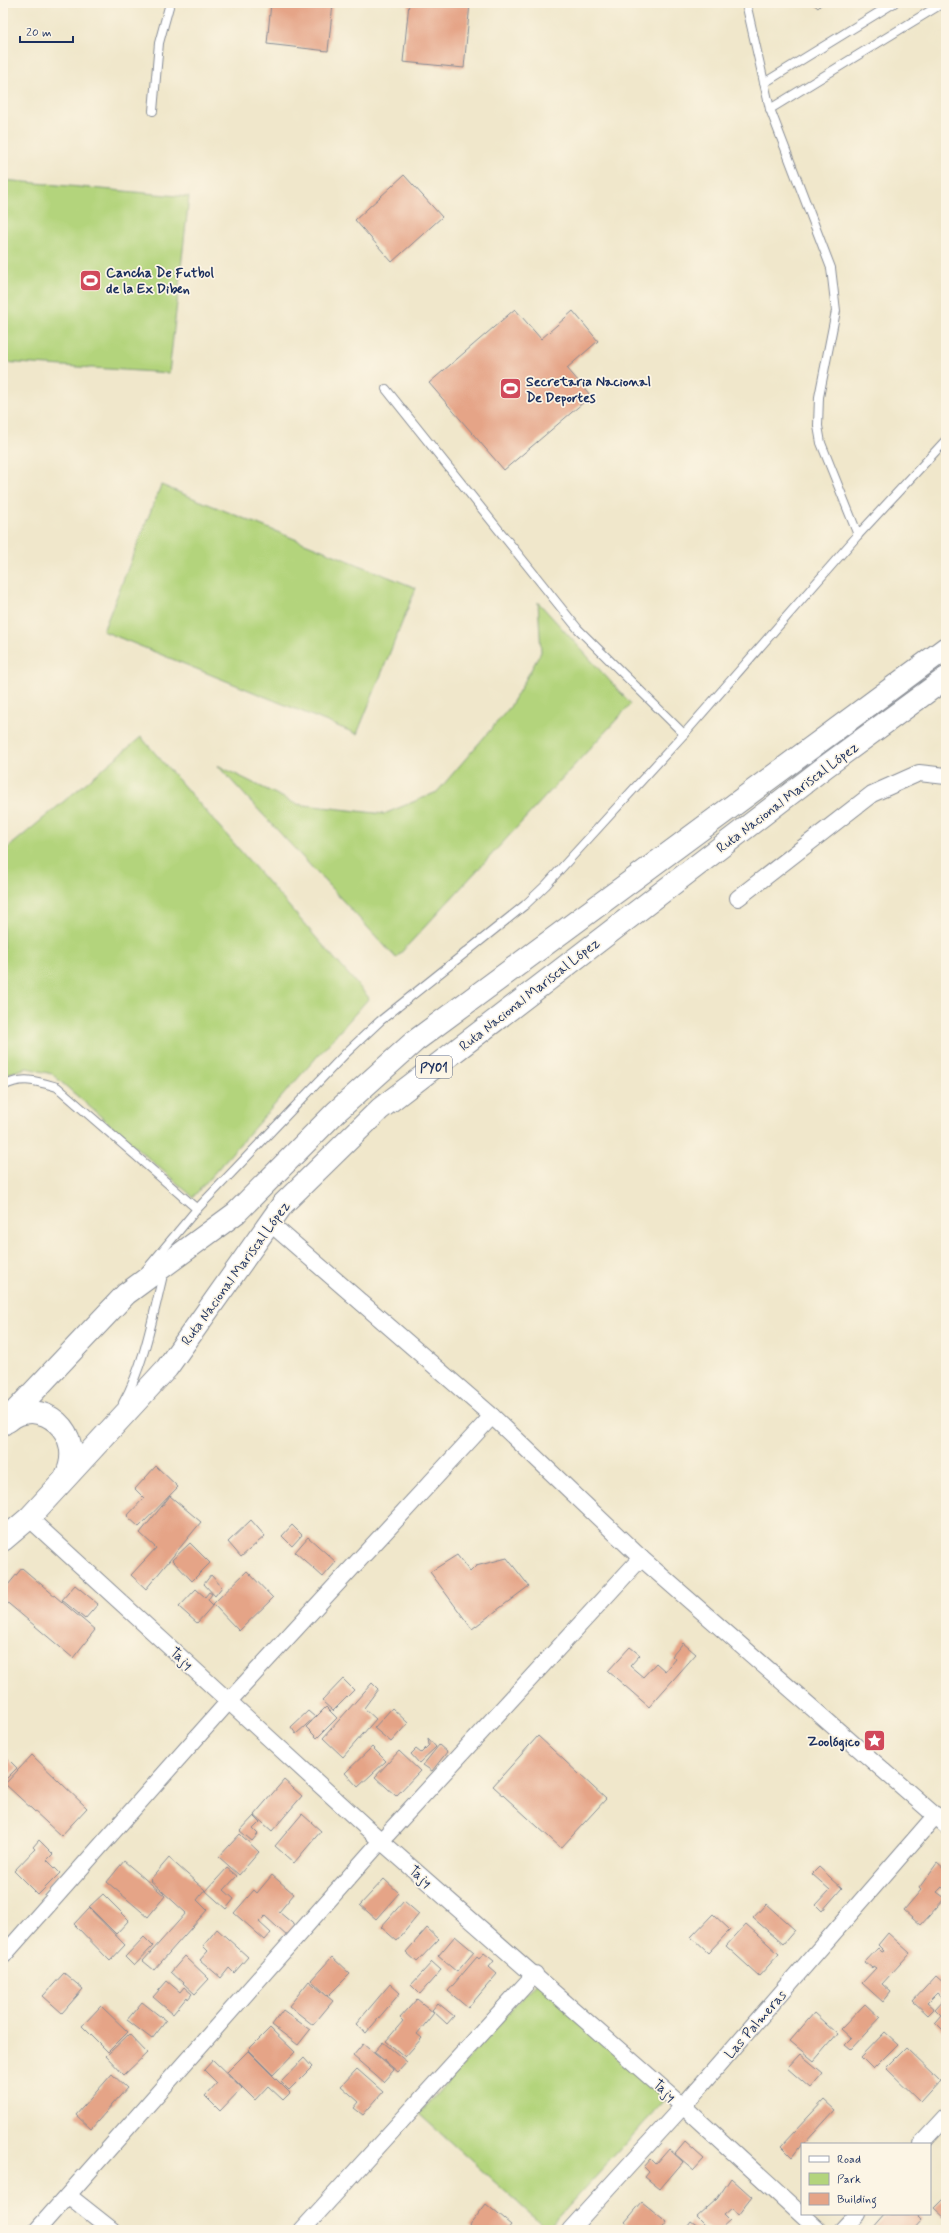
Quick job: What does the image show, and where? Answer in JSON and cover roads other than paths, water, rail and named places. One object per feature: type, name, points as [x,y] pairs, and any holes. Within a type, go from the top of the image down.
[{"type":"highway","name":"Ruta Nacional Mariscal López","points":[[3,1425],[126,1294],[166,1263],[236,1213],[336,1112],[415,1041],[946,648]]},
{"type":"highway","name":"Ruta Nacional Mariscal López","points":[[3,1540],[29,1518],[64,1478],[105,1436],[167,1368],[282,1204],[380,1109],[819,772],[946,678]]},
{"type":"highway","points":[[3,1425],[12,1417],[27,1413],[43,1414],[57,1421],[67,1434],[72,1448],[72,1464],[64,1478]]},
{"type":"highway","points":[[3,1522],[11,1523],[29,1518]]},
{"type":"street","points":[[738,898],[872,794],[919,773],[946,776]]},
{"type":"street","points":[[270,1223],[492,1416],[641,1558],[941,1820]]},
{"type":"street","points":[[3,1956],[229,1701],[492,1416]]},
{"type":"street","name":"Tajy","points":[[29,1518],[381,1841],[535,1974],[683,2106],[801,2214]]},
{"type":"street","points":[[37,2230],[381,1841],[641,1558]]},
{"type":"street","name":"Las Palmeras","points":[[570,2230],[941,1820]]},
{"type":"street","points":[[302,2230],[535,1974]]},
{"type":"street","points":[[922,2143],[946,2116]]},
{"type":"street","points":[[68,2196],[112,2230]]},
{"type":"street","name":"Tajy","points":[[802,2215],[818,2230]]},
{"type":"street","points":[[842,2230],[856,2215]]},
{"type":"lane","points":[[153,111],[159,43],[170,3]]},
{"type":"lane","points":[[746,3],[770,109],[831,268],[836,311],[819,397],[818,426],[821,444],[858,535]]},
{"type":"lane","points":[[764,83],[894,3]]},
{"type":"lane","points":[[770,109],[943,3]]},
{"type":"lane","points":[[386,389],[578,629],[684,734]]},
{"type":"lane","points":[[126,1294],[197,1209],[347,1052],[380,1021],[525,905],[684,734],[858,535],[946,440]]},
{"type":"lane","points":[[3,1086],[15,1080],[36,1081],[57,1087],[197,1209]]},
{"type":"lane","points":[[105,1436],[134,1379],[145,1344],[166,1263],[180,1229]]},
{"type":"place","name":"Cancha De Futbol de la Ex Diben","points":[[91,280]]},
{"type":"place","name":"Secretaria Nacional De Deportes","points":[[510,389]]},
{"type":"place","name":"Zoológico","points":[[875,1741]]}]
